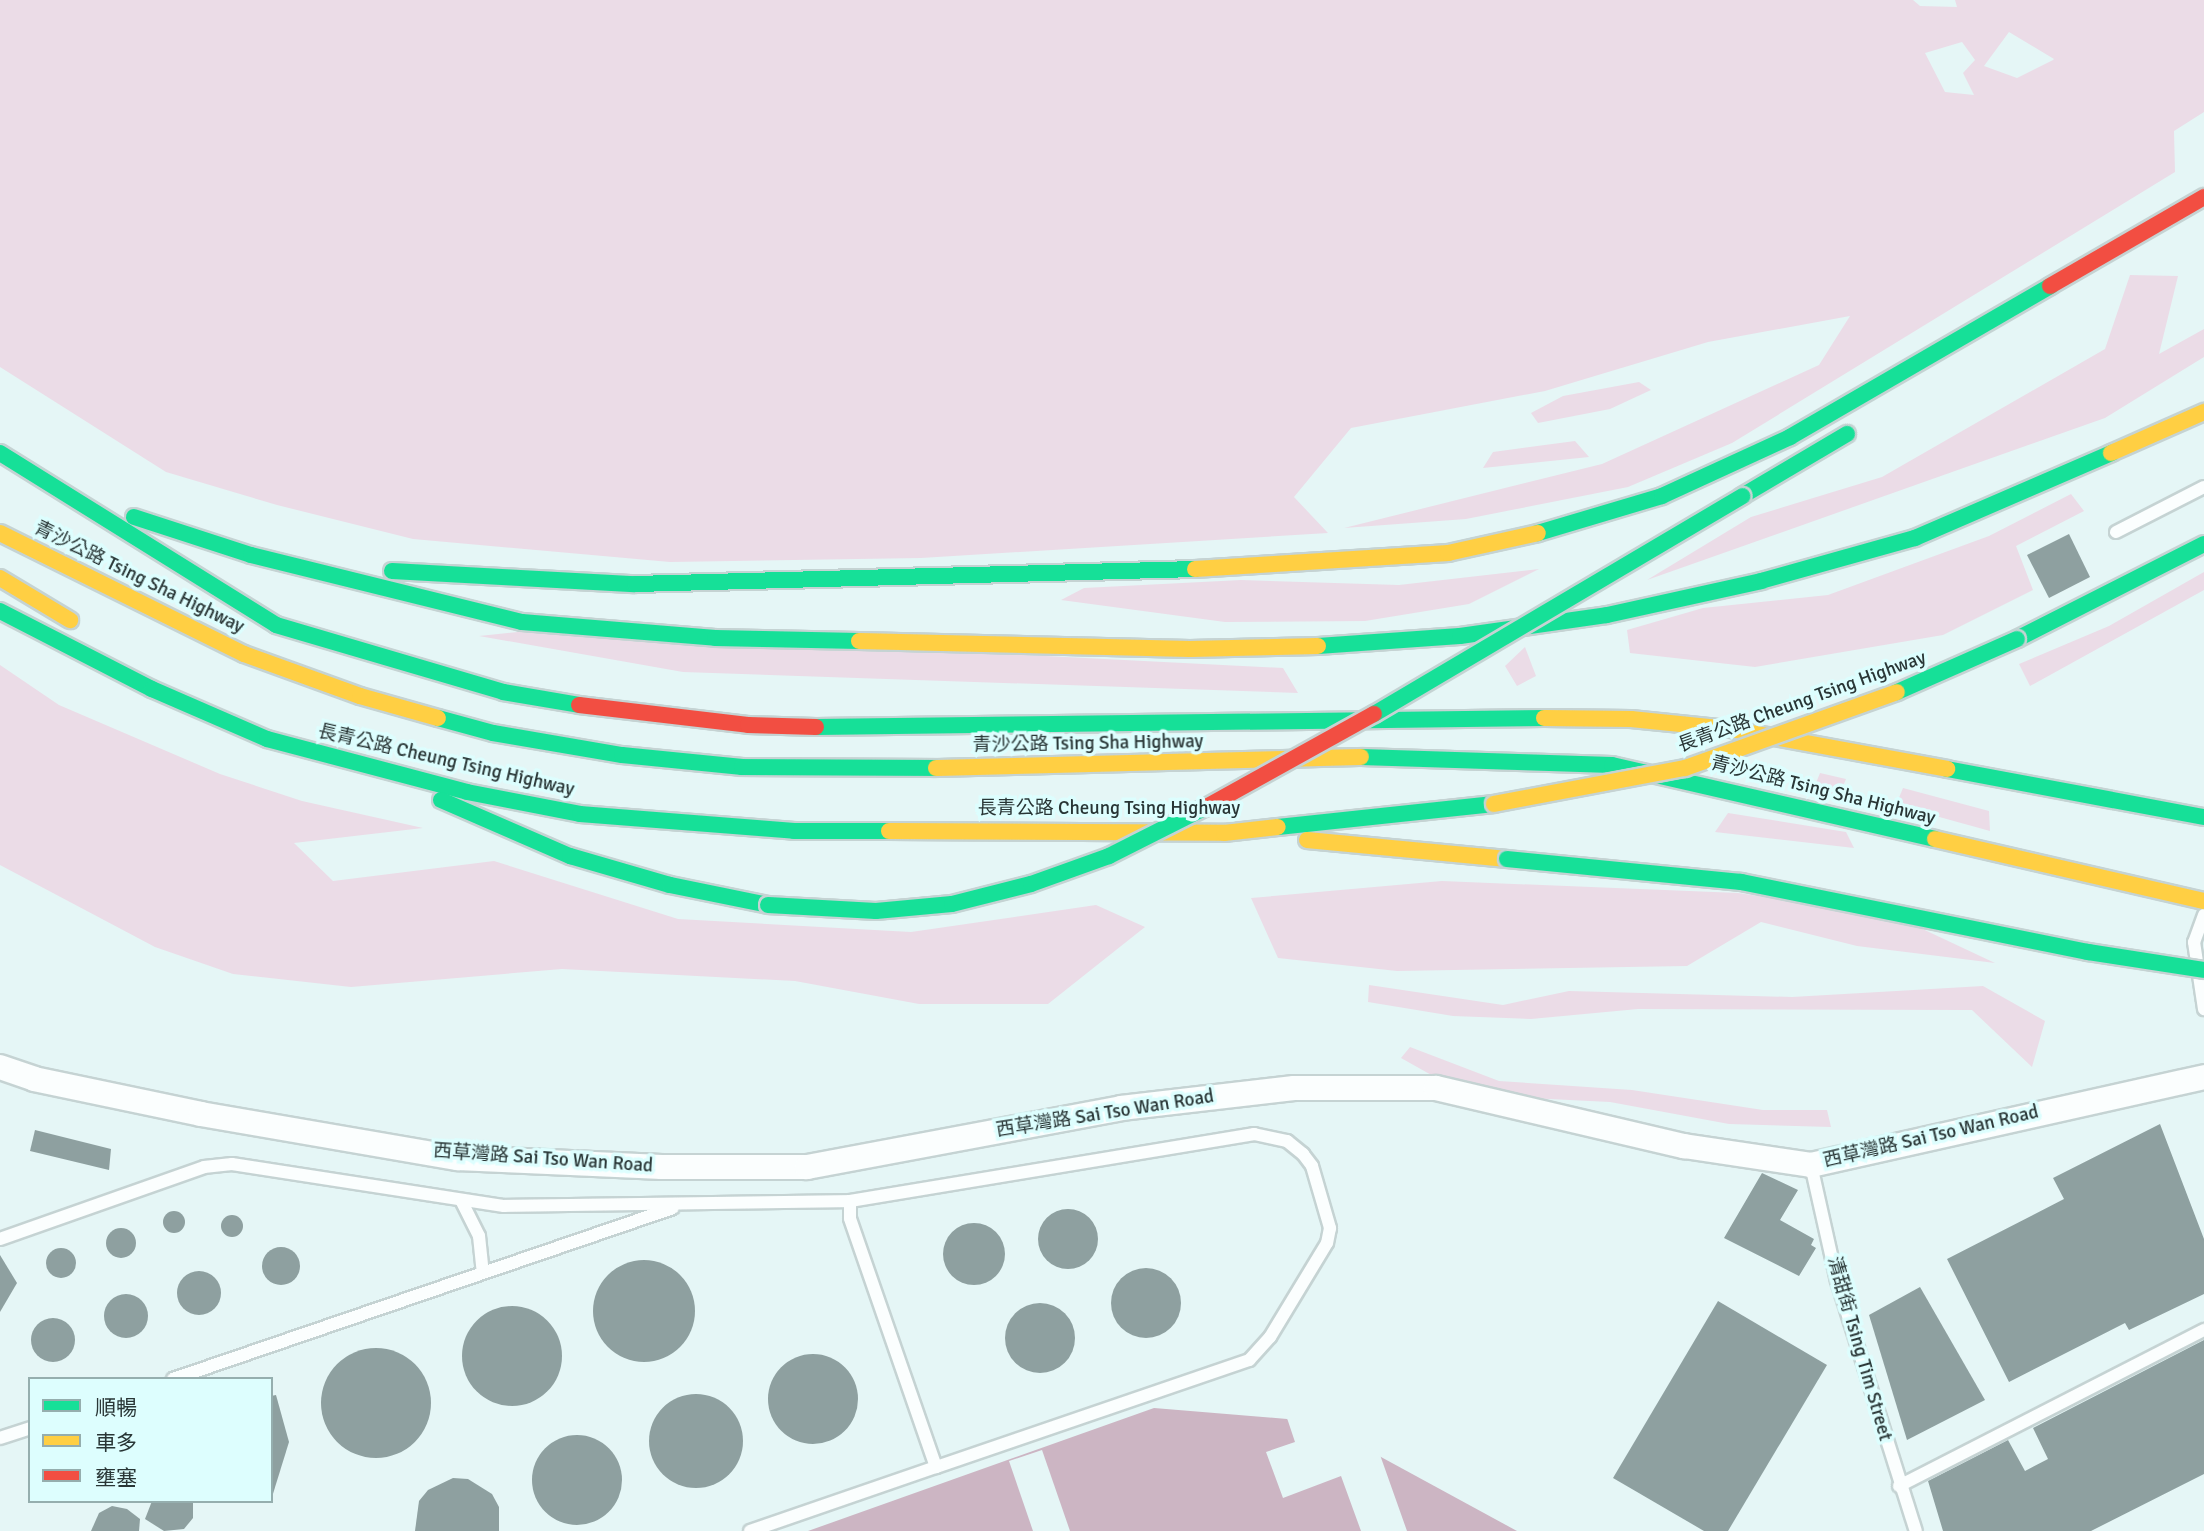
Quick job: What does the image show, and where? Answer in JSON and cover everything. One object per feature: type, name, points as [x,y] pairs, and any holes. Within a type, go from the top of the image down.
[{"type":"highway","points":[[285,564],[635,584],[1230,569],[1448,553],[1555,529],[1662,496],[1790,437],[2204,197]]},
{"type":"highway","points":[[0,453],[71,497],[285,564],[523,622],[715,638],[1190,649],[1325,646],[1460,636],[1607,615],[1761,581],[1915,538],[2204,412]]},
{"type":"highway","points":[[404,777],[475,818],[569,856],[670,885],[805,909],[876,911],[952,904],[1070,871],[1199,813],[1861,426]]},
{"type":"highway","name":"青沙公路 Tsing Sha Highway","points":[[71,497],[276,625],[503,692],[628,713],[748,725],[855,728],[1501,717],[1631,719],[1730,729],[2204,817]]},
{"type":"highway","name":"青沙公路 Tsing Sha Highway","points":[[0,533],[244,654],[360,696],[493,733],[622,755],[742,767],[855,770],[1402,756],[1612,765],[1728,789],[1978,851],[2204,901]]},
{"type":"highway","name":"長青公路 Cheung Tsing Highway","points":[[0,611],[208,716],[267,739],[404,777],[580,814],[709,827],[1224,833],[1494,804],[1685,768],[1875,702],[2017,639],[2204,544]]},
{"type":"highway","points":[[0,578],[88,630]]},
{"type":"highway","points":[[139,663],[208,716]]},
{"type":"highway","points":[[1224,833],[1615,866],[1741,882],[2088,952],[2204,970]]},
{"type":"street","name":"西草灣路 Sai Tso Wan Road","points":[[0,1067],[34,1079],[201,1114],[457,1157],[662,1167],[807,1167],[1121,1108],[1294,1087],[1436,1088],[1684,1146],[1811,1165],[2204,1077]]},
{"type":"lane","points":[[2116,531],[2204,487]]},
{"type":"lane","points":[[2204,915],[2194,942],[2204,1009]]},
{"type":"lane","points":[[0,1239],[204,1167],[232,1164],[503,1206],[850,1201],[1254,1134],[1287,1140],[1312,1166],[1330,1228],[1327,1243],[1270,1336],[1249,1360],[750,1531]]},
{"type":"lane","name":"清甜街 Tsing Tim Street","points":[[1811,1165],[1837,1281],[1899,1486],[1916,1531]]},
{"type":"lane","points":[[461,1200],[479,1236],[484,1272]]},
{"type":"lane","points":[[850,1201],[850,1218],[936,1467]]},
{"type":"lane","points":[[179,1377],[687,1203]]},
{"type":"lane","points":[[1899,1486],[2204,1330]]},
{"type":"lane","points":[[0,1438],[28,1429]]},
{"type":"shaded area","points":[[0,0],[1913,0],[1920,6],[1957,7],[1955,0],[2204,0],[2204,112],[2174,131],[2175,172],[1732,443],[1628,487],[1466,519],[1344,528],[1602,464],[1819,365],[1850,316],[1708,342],[1545,391],[1351,428],[1294,497],[1328,533],[921,558],[670,562],[413,539],[277,505],[166,472],[0,367]],"holes":[[[2009,32],[2054,59],[2017,78],[1984,66]],[[1962,42],[1975,60],[1963,73],[1974,95],[1945,92],[1925,53]]]},
{"type":"shaded area","points":[[2130,275],[2178,276],[2159,354],[2204,329],[2204,357],[2105,418],[1647,580],[1751,517],[1882,477],[2105,349]]},
{"type":"shaded area","points":[[1639,382],[1651,390],[1610,409],[1538,423],[1531,413],[1563,396]]},
{"type":"shaded area","points":[[1575,441],[1589,457],[1483,468],[1493,452]]},
{"type":"shaded area","points":[[2071,494],[2084,511],[2016,546],[2033,590],[1943,635],[1755,667],[1630,653],[1627,630],[1703,608],[1828,595],[1989,536]]},
{"type":"shaded area","points":[[1539,569],[1469,604],[1365,621],[1225,622],[1061,600],[1084,588],[1241,580],[1399,585]]},
{"type":"shaded area","points":[[2204,572],[2204,590],[2030,686],[2019,664],[2109,626]]},
{"type":"shaded area","points":[[537,630],[1283,668],[1298,693],[683,672],[479,636]]},
{"type":"shaded area","points":[[1525,647],[1536,676],[1517,686],[1505,666]]},
{"type":"shaded area","points":[[0,665],[59,705],[220,774],[302,801],[423,828],[294,843],[333,881],[494,861],[678,919],[911,932],[1096,905],[1145,927],[1048,1004],[919,1004],[795,981],[562,969],[351,987],[233,974],[155,947],[0,865]]},
{"type":"shaded area","points":[[1820,773],[1846,779],[1838,798],[1812,793]]},
{"type":"shaded area","points":[[1903,788],[1989,811],[1990,831],[1896,805]]},
{"type":"shaded area","points":[[1728,813],[1846,832],[1854,848],[1715,832]]},
{"type":"shaded area","points":[[1442,881],[1738,893],[1897,917],[1995,963],[1857,946],[1761,922],[1687,966],[1397,971],[1278,958],[1251,898]]},
{"type":"shaded area","points":[[1369,985],[1503,1005],[1569,991],[1792,997],[1983,986],[2045,1021],[2032,1067],[1972,1010],[1638,1009],[1531,1019],[1453,1016],[1368,1002]]},
{"type":"shaded area","points":[[1410,1047],[1499,1081],[1632,1090],[1763,1110],[1827,1110],[1831,1127],[1729,1124],[1610,1102],[1467,1095],[1401,1058]]},
{"type":"shaded area","points":[[1154,1408],[1287,1419],[1381,1457],[1517,1531],[808,1531]]},
{"type":"pier","points":[[1286,1415],[1379,1452],[1407,1531],[1361,1531],[1341,1476],[1283,1498],[1266,1452],[1295,1442]]},
{"type":"pier","points":[[1042,1450],[1070,1531],[1033,1531],[1009,1461]]},
{"type":"building","points":[[2069,534],[2090,577],[2049,598],[2027,555]]},
{"type":"building","points":[[2160,1124],[2204,1239],[2204,1294],[2129,1330],[2125,1323],[2009,1382],[1947,1259],[2064,1199],[2053,1178]]},
{"type":"building","points":[[35,1130],[111,1149],[109,1170],[30,1151]]},
{"type":"building","points":[[1762,1173],[1798,1190],[1780,1220],[1814,1239],[1811,1245],[1816,1248],[1799,1276],[1724,1238]]},
{"type":"building","points":[[1068,1209],[1085,1214],[1093,1222],[1098,1239],[1093,1256],[1085,1264],[1068,1269],[1051,1264],[1043,1256],[1038,1239],[1043,1222],[1051,1214]]},
{"type":"building","points":[[170,1211],[178,1211],[185,1218],[185,1226],[178,1233],[170,1233],[163,1226],[163,1218]]},
{"type":"building","points":[[228,1215],[236,1215],[243,1222],[243,1230],[236,1237],[228,1237],[221,1230],[221,1222]]},
{"type":"building","points":[[968,1223],[980,1223],[996,1232],[1003,1242],[1003,1266],[996,1276],[980,1285],[968,1285],[957,1280],[948,1271],[943,1260],[943,1248],[948,1237],[957,1228]]},
{"type":"building","points":[[121,1228],[132,1232],[136,1243],[132,1254],[121,1258],[110,1254],[106,1243],[110,1232]]},
{"type":"building","points":[[281,1247],[295,1252],[300,1266],[295,1280],[281,1285],[267,1280],[262,1266],[267,1252]]},
{"type":"building","points":[[61,1248],[72,1252],[76,1263],[72,1274],[61,1278],[50,1274],[46,1263],[50,1252]]},
{"type":"building","points":[[0,1255],[17,1283],[0,1312]]},
{"type":"building","points":[[644,1260],[664,1264],[680,1275],[691,1291],[695,1311],[691,1331],[680,1347],[664,1358],[644,1362],[624,1358],[608,1347],[597,1331],[593,1311],[597,1291],[608,1275],[624,1264]]},
{"type":"building","points":[[1146,1268],[1171,1278],[1181,1303],[1171,1328],[1146,1338],[1121,1328],[1111,1303],[1121,1278]]},
{"type":"building","points":[[199,1271],[214,1278],[221,1293],[214,1308],[199,1315],[184,1308],[177,1293],[184,1278]]},
{"type":"building","points":[[1920,1287],[1985,1400],[1907,1440],[1869,1315]]},
{"type":"building","points":[[126,1294],[141,1301],[148,1316],[141,1331],[126,1338],[111,1331],[104,1316],[111,1301]]},
{"type":"building","points":[[1718,1301],[1827,1365],[1728,1531],[1704,1531],[1613,1478]]},
{"type":"building","points":[[1040,1303],[1065,1313],[1075,1338],[1065,1363],[1040,1373],[1015,1363],[1005,1338],[1015,1313]]},
{"type":"building","points":[[502,1306],[522,1306],[548,1320],[559,1337],[562,1356],[559,1375],[548,1392],[522,1406],[502,1406],[484,1398],[470,1384],[462,1366],[462,1346],[470,1328],[484,1314]]},
{"type":"building","points":[[53,1318],[69,1324],[75,1340],[69,1356],[53,1362],[37,1356],[31,1340],[37,1324]]},
{"type":"building","points":[[2204,1340],[2204,1474],[2091,1531],[1943,1531],[1928,1481],[2008,1440],[2025,1471],[2048,1459],[2033,1428]]},
{"type":"building","points":[[376,1348],[397,1352],[415,1364],[427,1382],[431,1403],[427,1424],[415,1442],[397,1454],[376,1458],[355,1454],[337,1442],[325,1424],[321,1403],[325,1382],[337,1364],[355,1352]]},
{"type":"building","points":[[813,1354],[830,1357],[845,1367],[855,1382],[858,1399],[855,1416],[845,1431],[830,1441],[813,1444],[796,1441],[781,1431],[771,1416],[768,1399],[771,1382],[781,1367],[796,1357]]},
{"type":"building","points":[[696,1394],[714,1398],[729,1408],[739,1423],[743,1441],[739,1459],[729,1474],[714,1484],[696,1488],[678,1484],[663,1474],[653,1459],[649,1441],[653,1423],[663,1408],[678,1398]]},
{"type":"building","points":[[276,1395],[289,1442],[273,1494],[273,1396]]},
{"type":"building","points":[[577,1435],[602,1443],[614,1455],[622,1480],[614,1505],[602,1517],[577,1525],[552,1517],[540,1505],[532,1480],[540,1455],[552,1443]]},
{"type":"building","points":[[453,1478],[468,1479],[492,1494],[499,1507],[499,1531],[415,1531],[419,1501],[428,1490]]},
{"type":"building","points":[[151,1503],[193,1503],[193,1518],[184,1529],[164,1531],[145,1519]]},
{"type":"building","points":[[112,1506],[127,1509],[140,1519],[139,1531],[91,1531],[99,1513]]},
{"type":"traffic: fast","points":[[1538,533],[1662,496],[1790,437],[2050,286]]},
{"type":"traffic: fast","points":[[1742,496],[1847,434]]},
{"type":"traffic: fast","points":[[0,453],[276,625],[503,692],[579,705]]},
{"type":"traffic: fast","points":[[1318,646],[1460,636],[1607,615],[1761,581],[1915,538],[2111,453]]},
{"type":"traffic: fast","points":[[1374,714],[1742,496]]},
{"type":"traffic: fast","points":[[134,517],[251,555],[522,622],[715,638],[859,641]]},
{"type":"traffic: fast","points":[[2017,639],[2204,544]]},
{"type":"traffic: fast","points":[[392,571],[635,584],[1195,569]]},
{"type":"traffic: fast","points":[[0,611],[152,689],[267,739],[467,792],[580,814],[794,831],[889,831]]},
{"type":"traffic: fast","points":[[1897,692],[2017,639]]},
{"type":"traffic: fast","points":[[438,718],[493,733],[622,755],[742,767],[936,768]]},
{"type":"traffic: fast","points":[[816,727],[1544,718]]},
{"type":"traffic: fast","points":[[1361,757],[1612,765],[1935,839]]},
{"type":"traffic: fast","points":[[1947,769],[2204,817]]},
{"type":"traffic: fast","points":[[441,800],[570,856],[670,885],[768,905]]},
{"type":"traffic: fast","points":[[1278,827],[1494,804]]},
{"type":"traffic: fast","points":[[768,905],[876,911],[952,904],[1031,884],[1109,856],[1206,807]]},
{"type":"traffic: fast","points":[[1507,859],[1741,882],[2088,952],[2204,970]]},
{"type":"traffic: slow","points":[[2111,453],[2204,412]]},
{"type":"traffic: slow","points":[[0,533],[244,654],[360,696],[438,718]]},
{"type":"traffic: slow","points":[[1195,569],[1448,553],[1538,533]]},
{"type":"traffic: slow","points":[[0,578],[70,620]]},
{"type":"traffic: slow","points":[[859,641],[1190,649],[1318,646]]},
{"type":"traffic: slow","points":[[1494,804],[1685,768],[1897,692]]},
{"type":"traffic: slow","points":[[1544,718],[1631,719],[1730,729],[1947,769]]},
{"type":"traffic: slow","points":[[936,768],[1361,757]]},
{"type":"traffic: slow","points":[[889,831],[1224,833],[1278,827]]},
{"type":"traffic: slow","points":[[1935,839],[2204,901]]},
{"type":"traffic: slow","points":[[1307,840],[1507,859]]},
{"type":"traffic: jam","points":[[2050,286],[2204,197]]},
{"type":"traffic: jam","points":[[579,705],[748,725],[816,727]]},
{"type":"traffic: jam","points":[[1206,807],[1374,714]]}]
